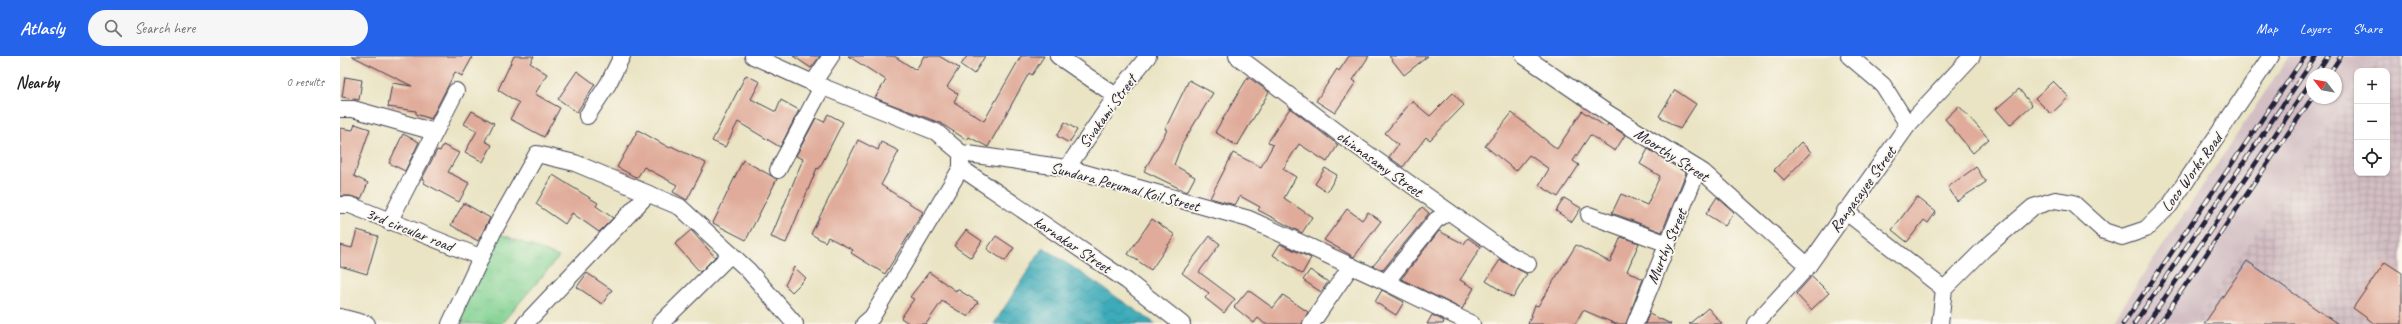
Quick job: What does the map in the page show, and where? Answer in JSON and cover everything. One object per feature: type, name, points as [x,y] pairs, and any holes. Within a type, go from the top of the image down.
[{"type":"street","points":[[586,116],[608,84],[622,56]]},
{"type":"street","points":[[753,56],[818,85],[936,132],[961,161],[872,316],[864,324]]},
{"type":"street","points":[[778,170],[831,56]]},
{"type":"street","points":[[1058,56],[1116,96]]},
{"type":"street","name":"Sivakami Street","points":[[1067,168],[1116,96],[1148,56]]},
{"type":"street","name":"chinnasamy Street","points":[[1237,56],[1344,137],[1510,255],[1528,264]]},
{"type":"street","name":"Moorthy Street","points":[[1524,56],[1609,114],[1698,169],[1808,266]]},
{"type":"street","points":[[1849,56],[1883,85],[1908,125]]},
{"type":"street","name":"Rangasayee Street","points":[[1765,321],[1808,266],[1845,211],[1908,125],[1972,56]]},
{"type":"street","name":"Loco Works Road","points":[[1944,289],[1984,249],[2033,207],[2055,200],[2073,203],[2104,231],[2122,237],[2146,230],[2170,205],[2272,56]]},
{"type":"street","points":[[389,222],[456,91]]},
{"type":"street","points":[[340,109],[353,109],[435,132]]},
{"type":"street","points":[[450,324],[480,257],[537,154],[575,163],[647,195],[680,207],[748,270],[796,324]]},
{"type":"street","name":"Sundara Perumal Koil Street","points":[[961,161],[1067,168],[1249,219],[1386,282],[1472,324]]},
{"type":"street","name":"karnakar Street","points":[[961,161],[1182,324]]},
{"type":"street","name":"Murthy Street","points":[[1635,324],[1698,169]]},
{"type":"street","points":[[525,324],[647,195]]},
{"type":"street","name":"3rd circular road","points":[[340,205],[350,205],[389,222],[480,257]]},
{"type":"street","points":[[1845,211],[1944,289],[1940,324]]},
{"type":"street","points":[[1386,282],[1436,220],[1449,212]]},
{"type":"street","points":[[1589,215],[1668,244]]},
{"type":"street","points":[[660,324],[731,254]]},
{"type":"street","points":[[1311,324],[1351,266]]},
{"type":"shaded area","points":[[2289,56],[2379,56],[2370,68],[2354,68],[2354,89],[2193,324],[2111,324]]},
{"type":"shaded area","points":[[2379,56],[2402,56],[2402,324],[2193,324],[2354,89],[2354,176],[2390,176],[2390,68],[2370,68]]},
{"type":"green space","points":[[498,233],[559,257],[501,324],[457,324]]},
{"type":"water","points":[[1043,247],[1156,324],[994,324]]},
{"type":"building","points":[[352,56],[473,56],[462,76],[455,72],[431,119],[416,114],[416,111],[388,107],[392,83],[412,86]]},
{"type":"building","points":[[514,56],[534,56],[530,63],[547,74],[535,94],[560,108],[544,137],[510,119],[519,103],[498,90]]},
{"type":"building","points":[[793,56],[820,56],[811,68]]},
{"type":"building","points":[[848,56],[894,56],[916,70],[924,56],[939,56],[959,68],[947,87],[958,94],[954,102],[984,121],[1021,56],[1044,56],[1032,75],[1029,73],[988,147],[969,137],[967,140],[940,123],[875,98],[886,80]]},
{"type":"building","points":[[967,56],[985,56],[974,74],[961,65]]},
{"type":"building","points":[[1349,56],[1369,56],[1353,80],[1356,82],[1335,113],[1316,101],[1337,69],[1339,71]]},
{"type":"building","points":[[1389,56],[1428,56],[1404,75]]},
{"type":"building","points":[[577,71],[595,84],[577,112],[558,99]]},
{"type":"building","points":[[746,75],[760,82],[751,99],[776,112],[781,100],[799,110],[780,147],[738,122],[725,147],[712,141]]},
{"type":"building","points":[[345,77],[362,80],[359,100],[342,97]]},
{"type":"building","points":[[1248,77],[1269,92],[1237,146],[1215,132]]},
{"type":"building","points":[[1189,80],[1213,93],[1182,144],[1174,165],[1195,177],[1187,192],[1144,171],[1167,130],[1165,129]]},
{"type":"building","points":[[2053,81],[2069,97],[2051,114],[2035,98]]},
{"type":"building","points":[[2019,89],[2032,105],[2010,125],[1996,109]]},
{"type":"building","points":[[1675,90],[1696,104],[1680,129],[1659,116]]},
{"type":"building","points":[[1453,93],[1464,105],[1430,140],[1426,137],[1403,167],[1389,157],[1398,145],[1385,133],[1412,101],[1430,116]]},
{"type":"building","points":[[1959,106],[1989,139],[1973,153],[1945,119]]},
{"type":"building","points":[[1290,108],[1338,145],[1327,162],[1299,144],[1283,169],[1296,177],[1284,198],[1312,217],[1302,233],[1258,210],[1260,207],[1240,196],[1235,205],[1210,198],[1233,153],[1261,167],[1273,145],[1268,142]]},
{"type":"building","points":[[472,111],[494,123],[485,141],[492,145],[483,162],[465,152],[477,131],[464,124]]},
{"type":"building","points":[[1582,111],[1606,127],[1608,124],[1625,135],[1615,151],[1590,135],[1573,161],[1579,165],[1558,197],[1539,185],[1549,169],[1529,155],[1516,171],[1485,146],[1512,113],[1557,149]]},
{"type":"building","points":[[828,114],[843,122],[819,169],[817,168],[786,243],[771,237],[803,159],[796,156],[816,118],[824,122]]},
{"type":"building","points":[[1065,122],[1077,130],[1069,143],[1057,136]]},
{"type":"building","points":[[355,124],[370,129],[354,176],[368,183],[361,199],[350,196],[340,196],[340,128],[353,130]]},
{"type":"building","points":[[638,130],[670,148],[671,146],[706,163],[687,200],[673,192],[677,185],[644,167],[637,178],[617,167]]},
{"type":"building","points":[[403,134],[419,142],[405,171],[389,163]]},
{"type":"building","points":[[858,140],[878,150],[881,142],[899,151],[881,185],[923,212],[885,274],[851,253],[853,250],[828,237],[825,242],[811,234]]},
{"type":"building","points":[[1801,142],[1811,152],[1784,180],[1774,170]]},
{"type":"building","points":[[443,145],[459,153],[448,172],[469,183],[459,202],[424,183],[425,180],[422,179],[437,150],[440,151]]},
{"type":"building","points":[[1648,149],[1686,173],[1662,232],[1612,213],[1621,194],[1647,205],[1660,176],[1640,164]]},
{"type":"building","points":[[743,160],[777,179],[746,240],[713,223]]},
{"type":"building","points":[[1976,167],[1986,182],[1957,201],[1948,187]]},
{"type":"building","points":[[1325,168],[1337,175],[1327,192],[1315,184]]},
{"type":"building","points":[[553,175],[598,203],[596,206],[613,218],[599,232],[572,213],[565,224],[536,204]]},
{"type":"building","points":[[1717,197],[1734,212],[1725,226],[1706,214]]},
{"type":"building","points":[[1917,197],[1936,212],[1928,223],[1924,220],[1907,242],[1892,230]]},
{"type":"building","points":[[1564,198],[1581,208],[1572,222],[1556,211]]},
{"type":"building","points":[[464,203],[490,218],[478,241],[451,225]]},
{"type":"building","points":[[1422,207],[1429,213],[1383,270],[1373,266]]},
{"type":"building","points":[[1347,209],[1362,220],[1368,212],[1381,221],[1354,257],[1324,240]]},
{"type":"building","points":[[1152,219],[1175,235],[1151,270],[1128,254]]},
{"type":"building","points":[[357,230],[378,236],[367,274],[340,266],[340,245],[352,248]]},
{"type":"building","points":[[691,230],[715,257],[700,272],[675,244]]},
{"type":"building","points":[[966,230],[982,241],[971,258],[954,246]]},
{"type":"building","points":[[1439,231],[1464,244],[1468,238],[1481,247],[1460,280],[1474,288],[1462,309],[1401,279]]},
{"type":"building","points":[[996,236],[1014,248],[1005,261],[987,249]]},
{"type":"building","points":[[1210,236],[1220,244],[1199,272],[1235,299],[1224,313],[1205,298],[1209,293],[1182,273]]},
{"type":"building","points":[[1621,237],[1639,243],[1627,271],[1643,279],[1626,324],[1616,324],[1583,310],[1575,324],[1528,324],[1535,305],[1538,306],[1576,245],[1610,262]]},
{"type":"building","points":[[1280,244],[1311,258],[1302,274],[1273,255]]},
{"type":"building","points":[[1500,260],[1527,274],[1513,298],[1486,281]]},
{"type":"building","points":[[2247,261],[2338,324],[2204,324]]},
{"type":"building","points":[[2385,262],[2402,273],[2402,324],[2375,324],[2353,308]]},
{"type":"building","points":[[794,267],[806,278],[792,292],[785,285]]},
{"type":"building","points":[[1310,270],[1328,282],[1321,292],[1303,280]]},
{"type":"building","points":[[929,272],[956,291],[957,289],[978,302],[968,317],[942,301],[926,324],[910,324],[901,318],[914,299],[910,297]]},
{"type":"building","points":[[587,273],[612,290],[602,304],[577,287]]},
{"type":"building","points":[[1812,276],[1829,293],[1811,310],[1796,294]]},
{"type":"building","points":[[1248,290],[1273,308],[1283,295],[1308,312],[1302,324],[1265,324],[1258,318],[1254,323],[1234,307]]},
{"type":"building","points":[[1382,290],[1404,302],[1396,315],[1375,302]]},
{"type":"building","points":[[1708,308],[1722,324],[1689,324]]},
{"type":"building","points":[[1649,314],[1671,324],[1645,324]]},
{"type":"building","points":[[1432,315],[1444,321],[1443,324],[1427,324]]},
{"type":"railway","points":[[2123,324],[2305,56]]},
{"type":"railway","points":[[2134,324],[2316,56]]},
{"type":"railway","points":[[2320,68],[2328,56]]},
{"type":"railway","points":[[2333,68],[2341,56]]},
{"type":"railway","points":[[2147,324],[2306,89]]},
{"type":"railway","points":[[2159,324],[2308,104]]}]
